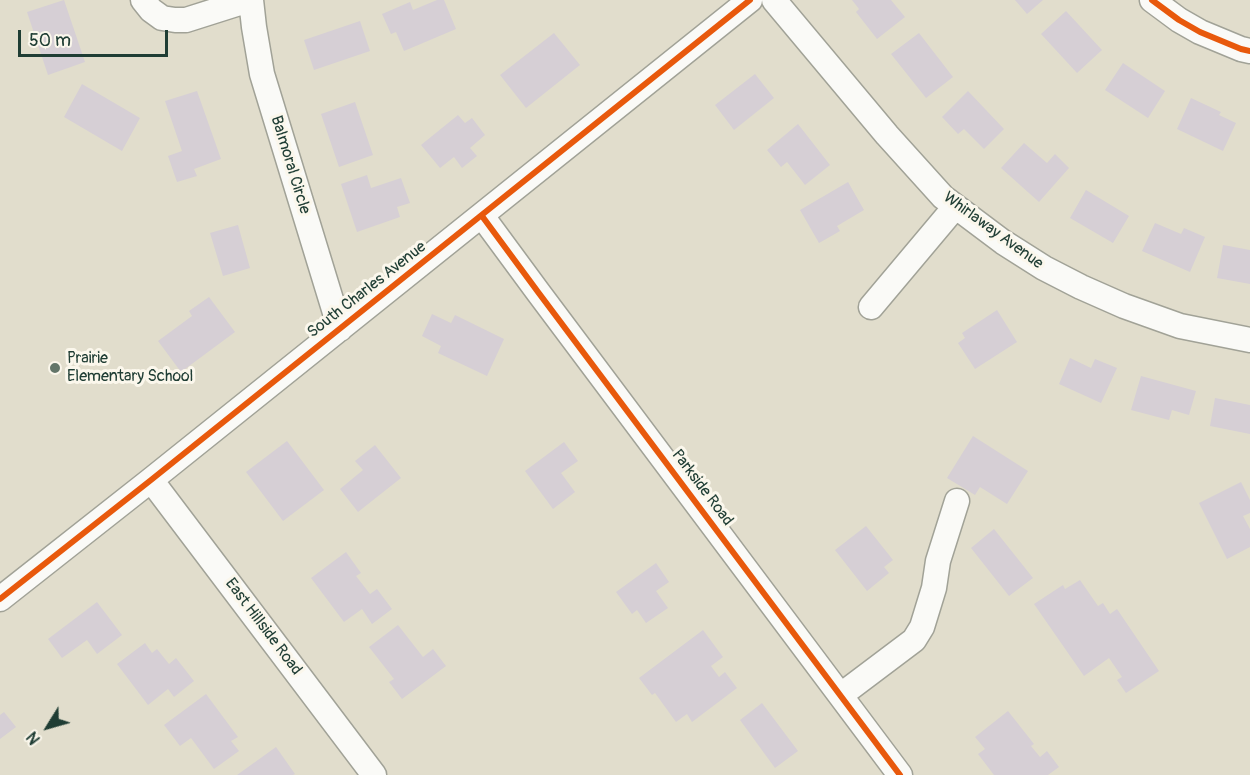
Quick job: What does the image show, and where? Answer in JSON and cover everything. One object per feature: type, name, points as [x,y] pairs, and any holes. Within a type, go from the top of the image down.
[{"type":"street","name":"Balmoral Circle","points":[[142,0],[162,18],[175,20],[186,20],[250,0],[262,74],[340,328]]},
{"type":"street","name":"South Charles Avenue","points":[[0,599],[750,0]]},
{"type":"street","name":"Whirlaway Avenue","points":[[774,0],[887,135],[943,197],[955,207],[1044,268],[1081,287],[1124,306],[1180,326],[1250,340]]},
{"type":"street","points":[[1152,0],[1200,32],[1250,51]]},
{"type":"street","points":[[871,307],[955,207]]},
{"type":"street","name":"Parkside Road","points":[[482,216],[900,775]]},
{"type":"street","name":"East Hillside Road","points":[[151,480],[374,775]]},
{"type":"street","points":[[841,695],[914,640],[922,627],[934,588],[938,561],[957,501]]},
{"type":"building","points":[[64,0],[85,62],[48,75],[27,12]]},
{"type":"building","points":[[437,0],[444,0],[456,29],[404,51],[396,32],[391,34],[382,14],[410,2],[413,10]]},
{"type":"building","points":[[852,0],[891,0],[905,17],[877,39],[856,12],[859,9]]},
{"type":"building","points":[[1015,0],[1043,0],[1027,14]]},
{"type":"building","points":[[1066,11],[1102,50],[1077,73],[1041,34]]},
{"type":"building","points":[[360,21],[370,51],[314,70],[304,40]]},
{"type":"building","points":[[554,33],[580,65],[526,108],[500,75]]},
{"type":"building","points":[[919,33],[953,77],[926,98],[891,54]]},
{"type":"building","points":[[1123,63],[1165,91],[1148,118],[1105,90]]},
{"type":"building","points":[[755,74],[774,98],[734,130],[715,105]]},
{"type":"building","points":[[82,84],[140,118],[122,151],[64,117]]},
{"type":"building","points":[[197,91],[221,159],[194,169],[197,176],[177,182],[168,156],[182,151],[165,101]]},
{"type":"building","points":[[968,91],[1004,129],[984,149],[964,129],[958,134],[942,117]]},
{"type":"building","points":[[1191,98],[1221,112],[1219,115],[1236,123],[1223,151],[1177,129]]},
{"type":"building","points":[[355,102],[373,155],[339,167],[321,114]]},
{"type":"building","points":[[458,115],[465,123],[472,118],[485,135],[470,148],[477,156],[462,168],[454,157],[440,168],[421,145]]},
{"type":"building","points":[[798,124],[830,165],[805,185],[787,162],[781,167],[767,150]]},
{"type":"building","points":[[1024,143],[1047,163],[1055,154],[1069,168],[1039,202],[1001,168]]},
{"type":"building","points":[[367,175],[371,188],[401,178],[410,203],[397,207],[400,217],[357,232],[341,184]]},
{"type":"building","points":[[848,182],[864,210],[837,226],[840,231],[819,243],[800,210]]},
{"type":"building","points":[[1086,190],[1129,216],[1113,243],[1070,218]]},
{"type":"building","points":[[1155,223],[1181,234],[1184,228],[1205,237],[1190,272],[1142,251]]},
{"type":"building","points":[[238,225],[250,268],[223,276],[210,233]]},
{"type":"building","points":[[1223,245],[1250,250],[1250,284],[1217,278]]},
{"type":"building","points":[[209,297],[235,332],[181,372],[158,341],[192,316],[189,311]]},
{"type":"building","points":[[997,310],[1017,342],[975,369],[958,343],[965,338],[962,333]]},
{"type":"building","points":[[432,314],[451,323],[455,315],[504,339],[487,376],[438,353],[441,346],[422,336]]},
{"type":"building","points":[[1070,358],[1091,368],[1095,359],[1117,368],[1101,403],[1059,384]]},
{"type":"building","points":[[1141,376],[1196,391],[1189,415],[1172,410],[1169,420],[1131,410]]},
{"type":"building","points":[[1215,398],[1250,405],[1250,434],[1210,426]]},
{"type":"building","points":[[973,436],[1028,471],[1007,504],[980,487],[975,495],[947,478]]},
{"type":"building","points":[[287,441],[324,490],[283,521],[246,472]]},
{"type":"building","points":[[564,442],[578,461],[561,473],[575,492],[553,509],[525,471]]},
{"type":"building","points":[[375,445],[401,478],[358,512],[340,489],[363,470],[355,461]]},
{"type":"building","points":[[1241,482],[1250,500],[1250,513],[1243,516],[1250,529],[1250,547],[1227,559],[1199,503]]},
{"type":"building","points":[[866,526],[893,560],[884,567],[889,573],[867,591],[835,550]]},
{"type":"building","points":[[994,529],[1033,578],[1009,596],[971,548]]},
{"type":"building","points":[[346,552],[361,573],[356,576],[370,594],[377,589],[392,609],[372,624],[362,609],[344,622],[311,578]]},
{"type":"building","points":[[656,563],[669,582],[656,591],[668,608],[646,623],[637,610],[632,614],[616,592]]},
{"type":"building","points":[[1080,580],[1098,606],[1103,603],[1110,614],[1117,609],[1159,671],[1126,693],[1117,680],[1122,677],[1109,658],[1084,676],[1034,604],[1063,585],[1065,589]]},
{"type":"building","points":[[97,602],[122,635],[97,654],[87,640],[62,658],[48,639]]},
{"type":"building","points":[[398,625],[423,657],[433,649],[446,666],[402,699],[389,682],[394,679],[369,647]]},
{"type":"building","points":[[703,630],[723,657],[711,666],[719,677],[725,672],[737,688],[692,722],[687,714],[676,722],[655,693],[652,695],[639,678]]},
{"type":"building","points":[[145,643],[152,653],[157,649],[169,664],[176,658],[194,681],[174,697],[168,689],[148,705],[117,664]]},
{"type":"building","points":[[206,694],[238,737],[231,741],[239,751],[214,769],[191,738],[180,746],[164,725]]},
{"type":"building","points":[[762,703],[798,751],[775,768],[740,720]]},
{"type":"building","points":[[1008,711],[1034,744],[1031,746],[1040,757],[1047,751],[1059,767],[1048,775],[994,775],[978,754],[985,749],[975,737]]},
{"type":"building","points":[[4,712],[16,727],[0,739],[0,715]]},
{"type":"building","points":[[276,747],[295,774],[237,775]]},
{"type":"cycle path","points":[[0,599],[750,0]]},
{"type":"cycle path","points":[[1152,0],[1200,32],[1250,51]]},
{"type":"cycle path","points":[[482,216],[900,775]]},
{"type":"place","name":"Prairie Elementary School","points":[[55,368]]}]
